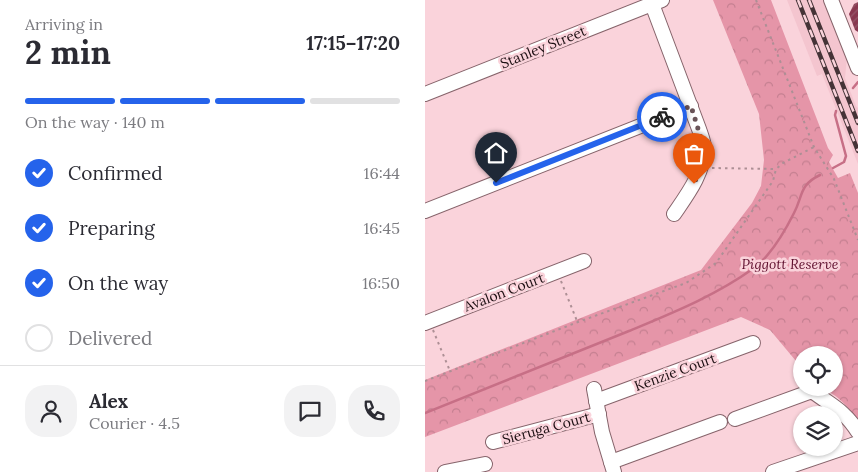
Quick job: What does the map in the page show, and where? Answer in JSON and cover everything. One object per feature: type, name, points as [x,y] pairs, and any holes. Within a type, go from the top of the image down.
[{"type":"street","points":[[831,0],[858,68]]},
{"type":"street","points":[[657,2],[704,148],[694,184],[674,214]]},
{"type":"street","name":"Stanley Street","points":[[425,94],[636,5],[657,2]]},
{"type":"street","points":[[425,210],[691,106]]},
{"type":"street","name":"Avalon Court","points":[[427,322],[584,261]]},
{"type":"street","name":"Kenzie Court","points":[[597,401],[753,344]]},
{"type":"street","points":[[735,419],[812,391],[847,416],[858,432]]},
{"type":"street","points":[[597,401],[613,467],[720,422]]},
{"type":"street","name":"Sieruga Court","points":[[493,442],[597,401]]},
{"type":"street","points":[[773,472],[858,442]]},
{"type":"street","points":[[445,472],[485,464]]},
{"type":"path","points":[[756,0],[814,147],[834,179],[858,240]]},
{"type":"path","points":[[425,381],[686,283],[716,264],[773,181],[776,169],[788,159],[814,147]]},
{"type":"path","points":[[700,168],[776,169]]},
{"type":"path","points":[[564,269],[561,279],[578,322]]},
{"type":"path","points":[[427,322],[449,371]]},
{"type":"shaded area","points":[[787,0],[824,0],[847,57],[845,78],[858,108],[858,164],[822,74],[817,76]]},
{"type":"green space","name":"Piggott Reserve","points":[[713,0],[771,0],[828,148],[833,155],[829,162],[838,178],[850,173],[858,193],[858,421],[842,401],[835,396],[843,396],[843,346],[793,346],[793,357],[770,330],[741,317],[425,437],[425,380],[701,270],[752,203],[761,186],[764,160],[759,114]]},
{"type":"building","points":[[858,2],[858,32],[855,30],[849,14],[854,4]]},
{"type":"waterway","points":[[853,88],[858,82]]},
{"type":"waterway","points":[[833,168],[844,162],[846,156],[835,115],[836,111]]},
{"type":"waterway","points":[[425,413],[661,318],[739,278],[760,263],[771,250],[782,235],[805,187],[820,175]]},
{"type":"railway","points":[[798,0],[858,151]]},
{"type":"railway","points":[[809,0],[858,123]]},
{"type":"way so far","points":[[662,117],[691,106],[704,148],[694,184]]},
{"type":"route","points":[[496,183],[662,117]]}]
